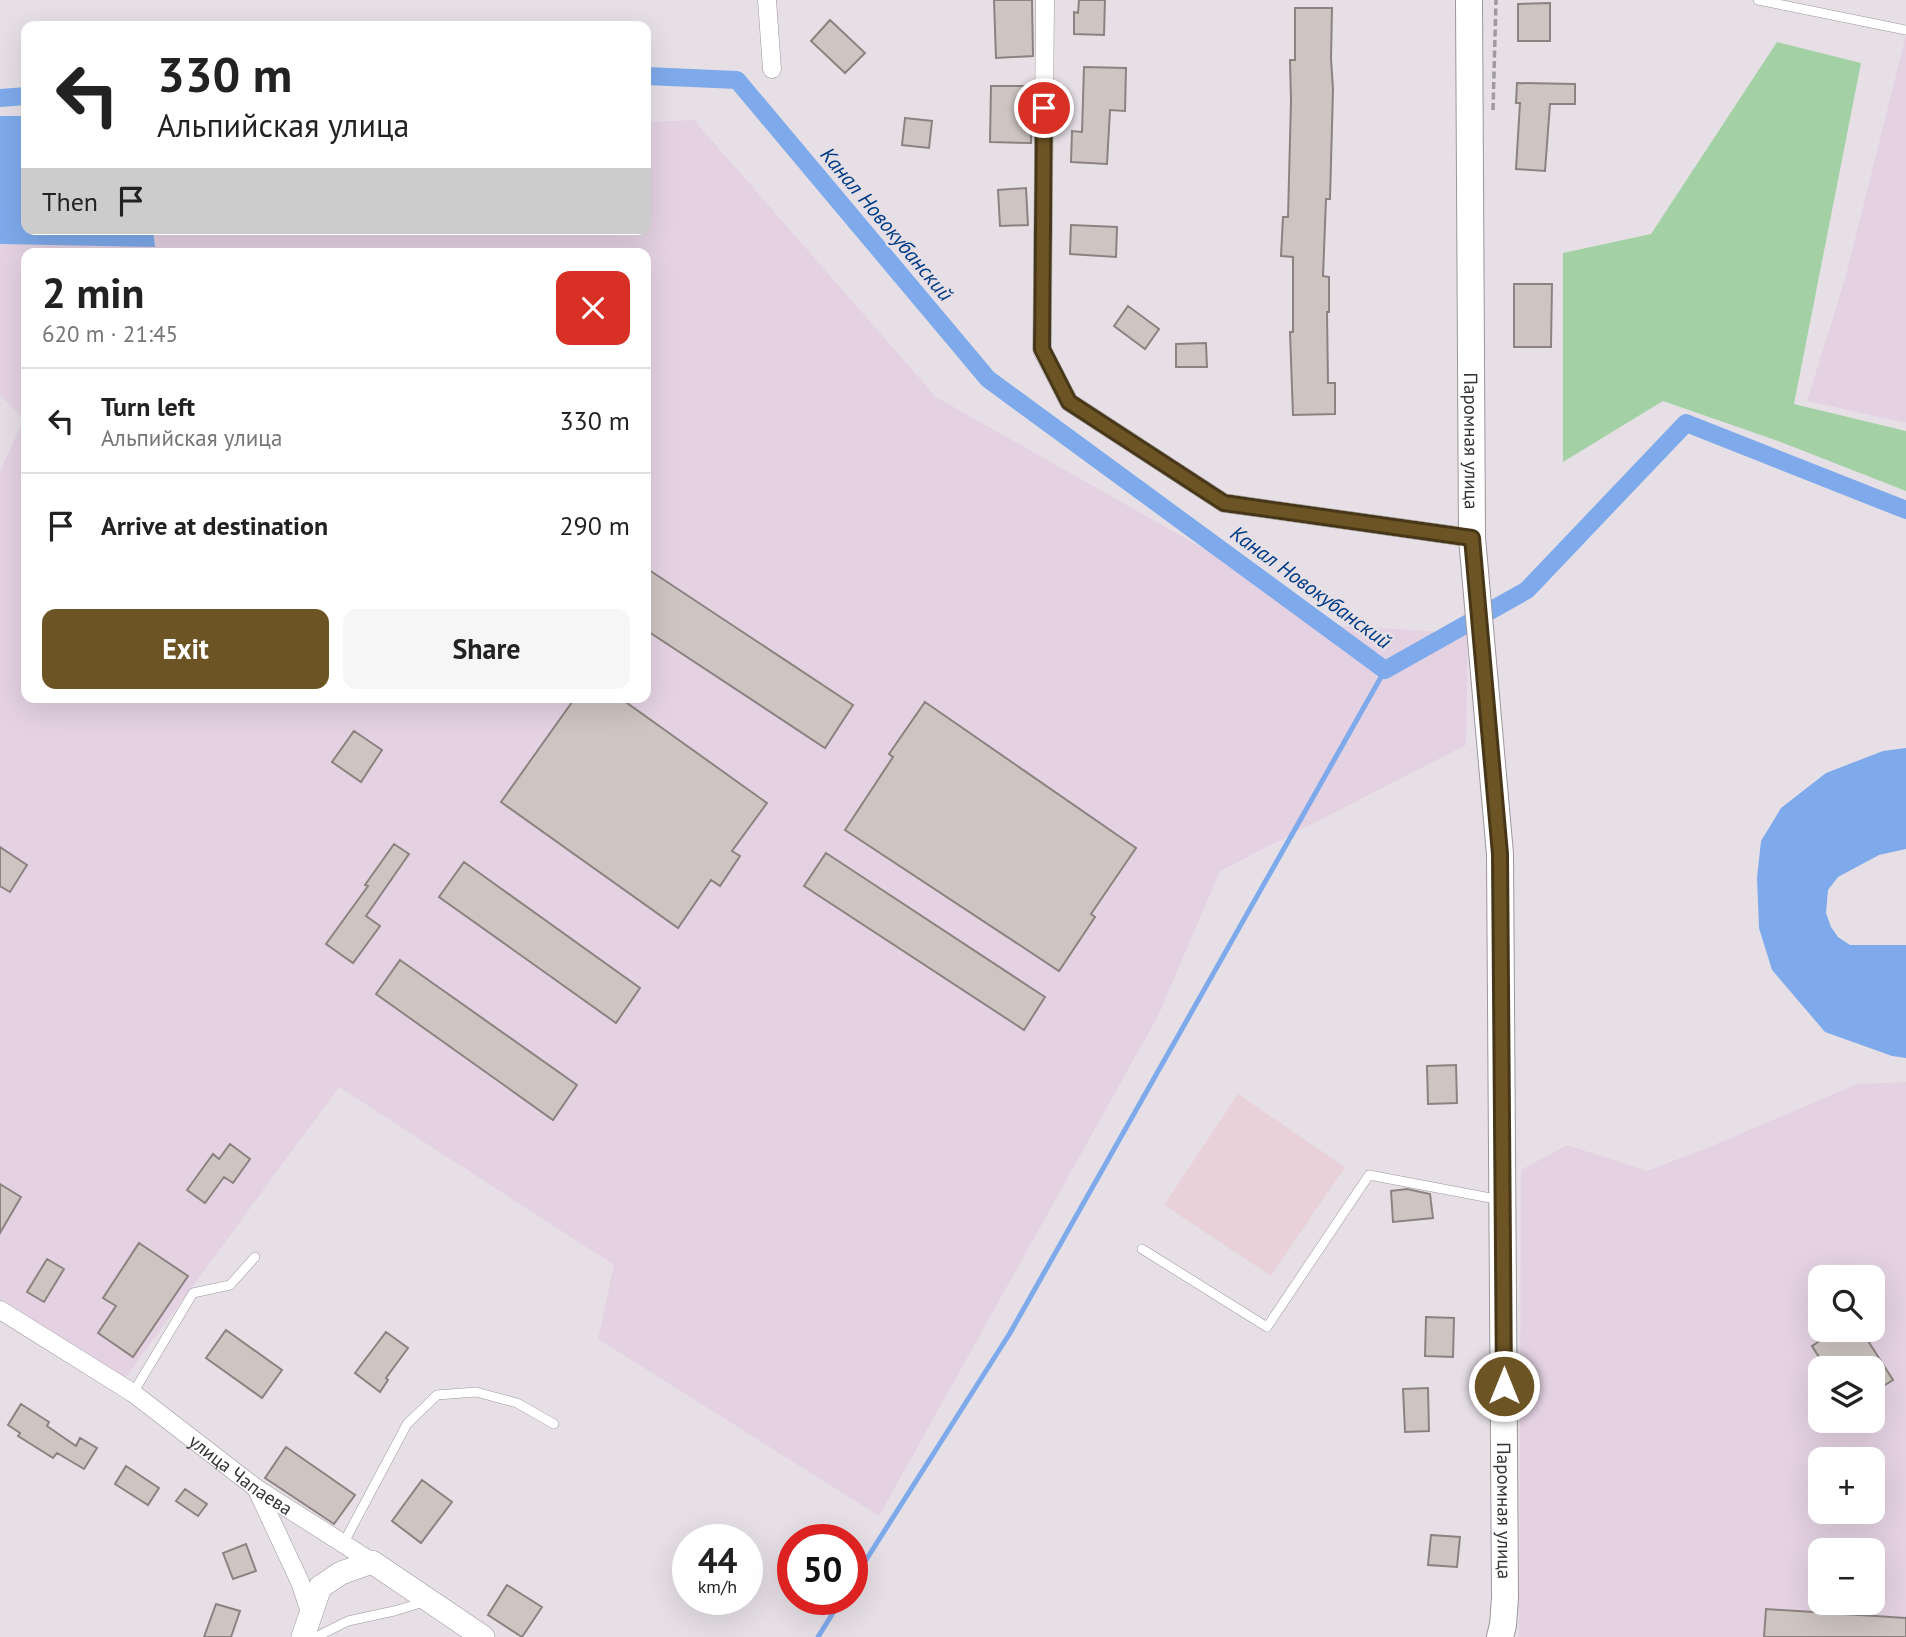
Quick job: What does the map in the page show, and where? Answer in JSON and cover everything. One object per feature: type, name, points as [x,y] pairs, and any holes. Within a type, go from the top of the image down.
[{"type":"main road","name":"Паромная улица","points":[[1469,0],[1473,550],[1500,854],[1505,1598],[1500,1637]]},
{"type":"street","points":[[767,0],[772,69]]},
{"type":"street","points":[[1045,0],[1042,349],[1069,402],[1224,503],[1473,550]]},
{"type":"street","name":"улица Чапаева","points":[[0,1310],[133,1392],[256,1488],[483,1637]]},
{"type":"street","points":[[256,1488],[300,1583],[313,1626]]},
{"type":"street","points":[[303,1637],[313,1626],[320,1587],[341,1573],[372,1562]]},
{"type":"lane","points":[[1758,0],[1906,30]]},
{"type":"lane","points":[[1142,1249],[1267,1327],[1369,1175],[1502,1200]]},
{"type":"lane","points":[[133,1392],[193,1293],[230,1285],[255,1257]]},
{"type":"lane","points":[[344,1544],[407,1424],[437,1395],[476,1392],[517,1403],[554,1424]]},
{"type":"lane","points":[[313,1626],[394,1611],[429,1601]]},
{"type":"shaded area","points":[[1906,35],[1906,423],[1807,401],[1845,279]]},
{"type":"shaded area","points":[[694,120],[936,397],[1340,626],[1468,633],[1466,745],[1220,871],[1159,1014],[879,1516],[598,1339],[614,1265],[339,1087],[123,1381],[0,1305],[0,471],[21,426],[21,703],[651,703],[651,248],[21,248],[21,416],[0,395],[0,150],[21,214],[21,235],[651,235],[651,122]]},
{"type":"shaded area","points":[[1906,1082],[1906,1637],[1519,1637],[1521,1170],[1567,1145],[1647,1171],[1857,1084]]},
{"type":"shaded area","points":[[1238,1094],[1345,1167],[1271,1276],[1164,1205]]},
{"type":"green space","points":[[1777,42],[1861,63],[1794,404],[1906,431],[1906,491],[1778,441],[1663,401],[1563,462],[1563,253],[1651,234]]},
{"type":"water","points":[[0,116],[21,116],[21,235],[154,235],[155,247],[0,244]]},
{"type":"water","points":[[1906,748],[1906,849],[1879,855],[1838,877],[1828,890],[1826,913],[1838,937],[1850,945],[1906,945],[1906,1058],[1892,1056],[1825,1032],[1772,970],[1759,928],[1757,878],[1761,841],[1781,808],[1826,773],[1883,751]]},
{"type":"building","points":[[994,0],[1032,0],[1033,56],[996,58]]},
{"type":"building","points":[[1079,0],[1105,0],[1104,35],[1074,34],[1074,12],[1078,13]]},
{"type":"building","points":[[1550,3],[1550,41],[1518,41],[1518,4]]},
{"type":"building","points":[[1295,8],[1332,8],[1330,199],[1326,199],[1323,276],[1329,277],[1328,383],[1335,383],[1335,414],[1293,415],[1290,332],[1293,332],[1293,257],[1281,256],[1283,217],[1288,217],[1290,60],[1295,60]]},
{"type":"building","points":[[830,20],[865,53],[845,73],[811,41]]},
{"type":"building","points":[[1084,67],[1126,68],[1125,111],[1110,110],[1107,164],[1071,162],[1072,131],[1082,132]]},
{"type":"building","points":[[1517,83],[1575,84],[1575,104],[1550,104],[1545,171],[1516,169],[1520,103],[1516,103]]},
{"type":"building","points":[[991,86],[1032,86],[1031,143],[990,142]]},
{"type":"building","points":[[905,118],[932,121],[929,148],[902,145]]},
{"type":"building","points":[[1026,188],[1028,225],[1000,226],[998,190]]},
{"type":"building","points":[[1071,225],[1117,227],[1116,257],[1070,254]]},
{"type":"building","points":[[1514,284],[1552,284],[1551,347],[1514,347]]},
{"type":"building","points":[[1128,306],[1159,329],[1145,349],[1114,326]]},
{"type":"building","points":[[1206,343],[1207,367],[1176,367],[1176,344]]},
{"type":"building","points":[[651,571],[853,705],[825,748],[651,633]]},
{"type":"building","points":[[925,702],[1136,848],[1091,914],[1095,917],[1059,971],[845,830],[893,757],[889,754]]},
{"type":"building","points":[[571,703],[627,703],[767,803],[732,851],[740,856],[720,886],[711,880],[678,928],[501,802]]},
{"type":"building","points":[[354,731],[382,750],[361,782],[332,762]]},
{"type":"building","points":[[394,844],[409,854],[366,916],[380,926],[353,963],[326,944],[368,886],[365,885]]},
{"type":"building","points":[[0,847],[27,865],[10,892],[0,886]]},
{"type":"building","points":[[826,853],[1045,997],[1024,1030],[804,886]]},
{"type":"building","points":[[464,862],[640,988],[616,1023],[439,897]]},
{"type":"building","points":[[400,960],[577,1085],[553,1120],[376,994]]},
{"type":"building","points":[[1456,1065],[1457,1103],[1428,1104],[1427,1066]]},
{"type":"building","points":[[230,1144],[250,1159],[233,1183],[224,1177],[205,1203],[187,1190],[213,1154],[219,1159]]},
{"type":"building","points":[[0,1184],[21,1197],[0,1233]]},
{"type":"building","points":[[1407,1189],[1430,1194],[1433,1218],[1393,1222],[1391,1191]]},
{"type":"building","points":[[139,1243],[188,1276],[133,1357],[98,1333],[116,1306],[103,1298]]},
{"type":"building","points":[[47,1259],[64,1269],[44,1302],[27,1292]]},
{"type":"building","points":[[1426,1317],[1454,1318],[1453,1357],[1425,1356]]},
{"type":"building","points":[[226,1330],[282,1370],[262,1398],[206,1358]]},
{"type":"building","points":[[386,1332],[408,1348],[386,1378],[388,1380],[380,1392],[355,1373]]},
{"type":"building","points":[[1818,1342],[1869,1342],[1878,1356],[1818,1356],[1812,1346]]},
{"type":"building","points":[[1885,1368],[1893,1380],[1885,1385]]},
{"type":"building","points":[[1428,1388],[1429,1431],[1405,1432],[1403,1389]]},
{"type":"building","points":[[21,1404],[49,1422],[47,1426],[76,1446],[80,1438],[97,1448],[84,1469],[57,1453],[53,1458],[18,1436],[20,1433],[8,1425]]},
{"type":"building","points":[[286,1447],[355,1495],[334,1524],[265,1478]]},
{"type":"building","points":[[126,1466],[159,1488],[148,1505],[115,1484]]},
{"type":"building","points":[[422,1480],[452,1502],[421,1543],[392,1521]]},
{"type":"building","points":[[185,1489],[207,1504],[198,1516],[176,1501]]},
{"type":"building","points":[[1431,1535],[1460,1537],[1457,1567],[1428,1565]]},
{"type":"building","points":[[246,1544],[256,1571],[233,1579],[223,1553]]},
{"type":"building","points":[[507,1585],[542,1607],[522,1637],[488,1615]]},
{"type":"building","points":[[216,1604],[240,1611],[231,1637],[204,1637]]},
{"type":"building","points":[[1766,1609],[1808,1612],[1808,1615],[1906,1618],[1906,1637],[1764,1637]]},
{"type":"waterway","name":"Канал Новокубанский","points":[[651,76],[737,80],[988,379],[1385,670],[1527,590],[1686,423],[1906,510]]},
{"type":"waterway","name":"Канал Новокубанский","points":[[0,98],[21,96]]},
{"type":"waterway","points":[[868,1557],[1010,1333],[1385,670]]},
{"type":"waterway","points":[[818,1637],[832,1615]]},
{"type":"route","points":[[1044,108],[1042,349],[1069,402],[1224,503],[1472,538],[1500,854],[1504,1386]]}]
